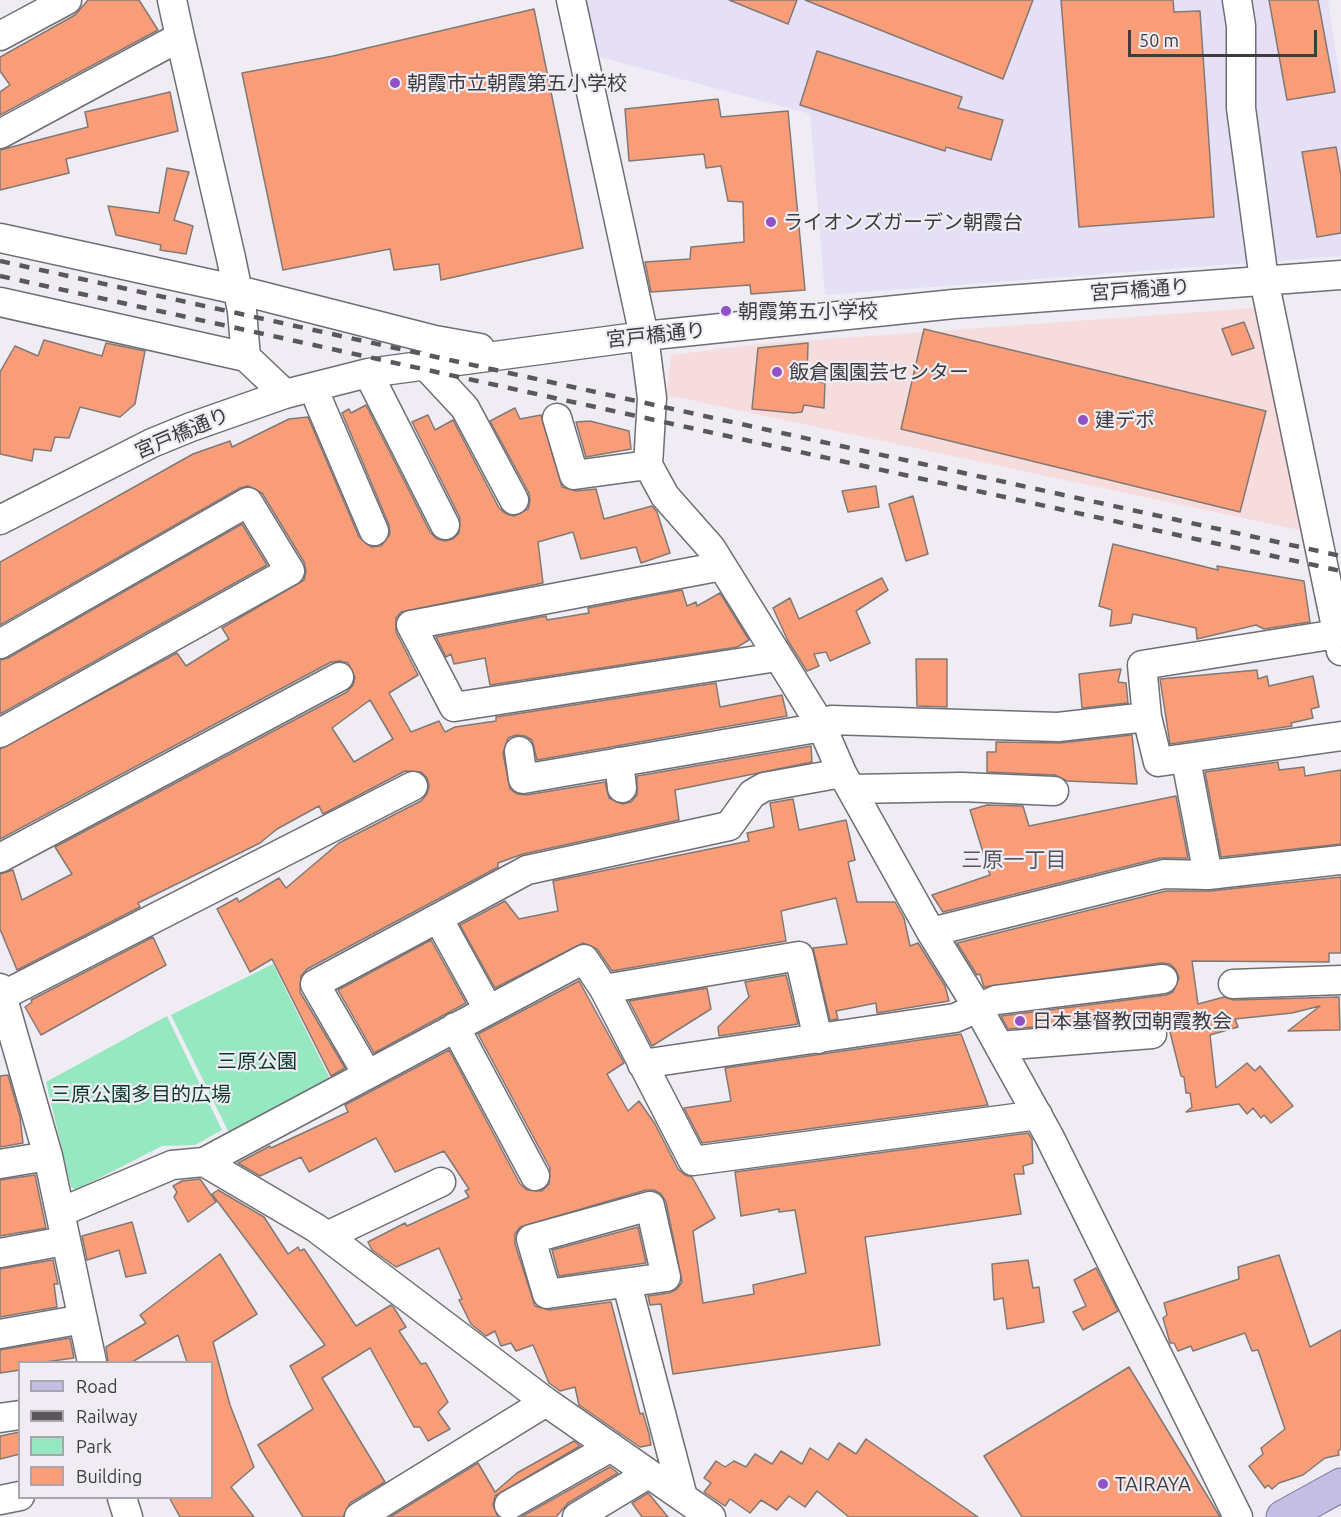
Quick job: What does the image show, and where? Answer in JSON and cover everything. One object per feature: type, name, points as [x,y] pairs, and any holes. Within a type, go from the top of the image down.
[{"type":"main road","points":[[1282,1517],[1341,1485]]},
{"type":"street","points":[[0,36],[68,0]]},
{"type":"street","points":[[172,0],[238,290],[246,357]]},
{"type":"street","points":[[571,0],[644,336],[652,398],[648,465],[665,496],[711,548],[822,727],[847,781],[931,932],[978,1008],[1038,1115],[1238,1517]]},
{"type":"street","points":[[1237,0],[1240,26],[1240,108],[1264,280],[1339,643],[1142,665],[1147,717],[1158,762],[1186,760],[1341,736]]},
{"type":"street","points":[[0,134],[180,37]]},
{"type":"street","points":[[0,238],[238,290],[435,340],[506,353]]},
{"type":"street","name":"宮戸橋通り","points":[[0,520],[152,443],[285,394],[368,373],[644,336],[954,304],[1341,275]]},
{"type":"street","points":[[0,302],[246,357],[285,394]]},
{"type":"street","points":[[425,364],[465,408],[514,500]]},
{"type":"street","points":[[368,373],[445,525]]},
{"type":"street","points":[[315,388],[374,531]]},
{"type":"street","points":[[557,418],[574,474],[648,465]]},
{"type":"street","points":[[0,644],[248,502],[290,571],[0,733]]},
{"type":"street","points":[[722,566],[411,625],[454,707],[777,657]]},
{"type":"street","points":[[0,858],[339,677]]},
{"type":"street","points":[[519,751],[523,779],[620,775],[822,727],[831,720],[1058,727],[1147,717]]},
{"type":"street","points":[[1186,760],[1208,875]]},
{"type":"street","points":[[367,1074],[315,984],[527,870],[729,826],[752,794],[764,787],[847,781],[1053,791]]},
{"type":"street","points":[[92,1361],[64,1241],[61,1212],[48,1156],[12,1077],[2,999],[413,786]]},
{"type":"street","points":[[931,932],[1164,874],[1208,875],[1341,860]]},
{"type":"street","points":[[438,918],[488,1009]]},
{"type":"street","points":[[604,989],[799,956],[818,1039]]},
{"type":"street","points":[[61,1212],[172,1165],[204,1162],[584,959],[604,989],[693,1161],[1038,1115]]},
{"type":"street","points":[[642,1064],[955,1018],[996,1000],[1162,979]]},
{"type":"street","points":[[1233,984],[1341,980]]},
{"type":"street","points":[[455,1027],[535,1176]]},
{"type":"street","points":[[999,1046],[1152,1034]]},
{"type":"street","points":[[0,1164],[48,1156]]},
{"type":"street","points":[[204,1162],[327,1236],[546,1402],[711,1517]]},
{"type":"street","points":[[327,1236],[441,1182]]},
{"type":"street","points":[[650,1206],[666,1277],[627,1284],[547,1293],[531,1239],[650,1206]]},
{"type":"street","points":[[0,1253],[64,1241]]},
{"type":"street","points":[[627,1284],[682,1497]]},
{"type":"street","points":[[0,1334],[83,1319]]},
{"type":"street","points":[[359,1517],[546,1402]]},
{"type":"street","points":[[0,1418],[18,1415]]},
{"type":"street","points":[[509,1504],[611,1447]]},
{"type":"street","points":[[577,1517],[648,1474]]},
{"type":"street","points":[[0,1500],[18,1496]]},
{"type":"street","points":[[124,1499],[128,1517]]},
{"type":"shaded area","points":[[580,0],[1328,0],[1341,86],[1341,256],[825,295],[810,114],[593,55]]},
{"type":"shaded area","points":[[1254,308],[1304,531],[667,395],[671,355],[760,344]]},
{"type":"green space","name":"三原公園","points":[[273,964],[336,1091],[235,1145],[171,1015]]},
{"type":"green space","name":"三原公園多目的広場","points":[[167,1016],[222,1130],[195,1145],[162,1146],[76,1190],[71,1187],[46,1082]]},
{"type":"building","points":[[88,0],[139,0],[158,30],[0,115],[0,92],[10,85],[0,71],[0,57],[75,15]]},
{"type":"building","points":[[729,0],[797,0],[788,24]]},
{"type":"building","points":[[805,0],[1033,0],[1003,79]]},
{"type":"building","points":[[1061,0],[1173,0],[1174,12],[1200,11],[1214,217],[1079,227]]},
{"type":"building","points":[[1269,0],[1318,0],[1335,92],[1287,100]]},
{"type":"building","points":[[534,9],[583,248],[441,280],[439,264],[394,270],[390,249],[283,270],[242,73],[333,56]]},
{"type":"building","points":[[817,51],[962,97],[958,108],[1003,120],[991,160],[946,147],[945,151],[800,105]]},
{"type":"building","points":[[170,92],[178,131],[66,159],[69,173],[0,190],[0,150],[88,127],[85,112]]},
{"type":"building","name":"ライオンズガーデン朝霞台","points":[[718,99],[721,117],[788,111],[805,290],[751,294],[750,285],[651,292],[645,262],[690,259],[691,247],[744,242],[743,202],[728,201],[721,166],[706,168],[704,154],[629,161],[625,109]]},
{"type":"building","points":[[1336,147],[1341,175],[1341,233],[1317,237],[1302,152]]},
{"type":"building","points":[[167,168],[189,172],[174,220],[193,226],[186,254],[160,250],[161,245],[116,235],[108,206],[159,213]]},
{"type":"building","points":[[1244,322],[1254,348],[1232,355],[1222,329]]},
{"type":"building","name":"建デポ","points":[[924,329],[1266,411],[1240,512],[901,429]]},
{"type":"building","points":[[44,340],[102,356],[106,343],[145,351],[135,404],[120,417],[80,407],[69,438],[55,437],[51,451],[34,449],[32,461],[0,454],[0,372],[15,346],[38,356]]},
{"type":"building","name":"飯倉園園芸センター","points":[[808,343],[807,380],[825,383],[824,408],[804,405],[802,412],[794,413],[752,409],[758,348]]},
{"type":"building","points":[[366,405],[430,532],[437,539],[445,541],[453,539],[459,533],[460,518],[412,422],[428,415],[435,430],[453,420],[499,508],[506,514],[514,516],[528,509],[529,493],[490,421],[515,408],[520,419],[541,415],[562,487],[576,491],[596,489],[604,519],[652,506],[657,512],[670,553],[641,563],[636,547],[581,559],[573,532],[538,542],[543,583],[401,612],[396,618],[396,632],[418,675],[389,693],[411,732],[439,721],[445,732],[455,727],[496,721],[496,717],[716,683],[720,707],[782,695],[787,716],[537,760],[532,740],[516,735],[508,738],[503,753],[510,789],[517,794],[526,795],[605,782],[609,798],[623,804],[631,802],[637,795],[637,776],[811,746],[812,762],[675,790],[679,820],[523,854],[498,863],[498,867],[307,969],[301,976],[300,992],[345,1068],[331,1076],[272,959],[250,972],[217,909],[237,898],[239,902],[279,878],[286,888],[339,843],[421,801],[427,794],[429,786],[427,778],[421,772],[405,771],[323,814],[319,806],[277,829],[260,843],[138,903],[140,907],[17,970],[0,929],[0,874],[13,870],[22,900],[72,874],[55,847],[347,692],[353,685],[355,677],[348,663],[331,662],[0,839],[0,749],[177,653],[186,666],[229,639],[222,628],[304,580],[306,571],[304,562],[262,493],[248,486],[240,488],[0,625],[0,562],[193,454],[230,441],[232,447],[289,419],[308,417],[359,537],[371,547],[381,546],[390,534],[389,525],[342,413],[349,409],[351,413]],"holes":[[[370,700],[393,739],[354,762],[332,728]]]},
{"type":"building","points":[[590,421],[629,431],[631,449],[586,457],[576,422]]},
{"type":"building","points":[[876,486],[879,507],[848,512],[842,491]]},
{"type":"building","points":[[913,496],[928,554],[906,561],[889,504]]},
{"type":"building","points":[[242,524],[267,565],[0,714],[0,660],[8,658]]},
{"type":"building","points":[[1113,544],[1218,570],[1217,566],[1304,581],[1310,622],[1264,629],[1256,625],[1197,639],[1196,628],[1133,614],[1131,623],[1110,626],[1112,610],[1099,606]]},
{"type":"building","points":[[882,578],[888,590],[856,611],[870,643],[830,661],[826,652],[814,654],[819,666],[807,671],[788,641],[773,608],[790,598],[799,619]]},
{"type":"building","points":[[682,590],[687,606],[696,602],[697,606],[720,593],[749,640],[737,647],[490,685],[485,658],[454,664],[451,654],[446,657],[436,637],[546,616],[547,620],[589,613],[588,608]]},
{"type":"building","points":[[916,659],[947,659],[947,707],[917,706]]},
{"type":"building","points":[[1121,669],[1118,682],[1126,683],[1128,703],[1082,708],[1079,674]]},
{"type":"building","points":[[1257,670],[1258,679],[1267,676],[1269,686],[1313,676],[1319,707],[1311,709],[1313,718],[1291,723],[1292,726],[1170,744],[1160,679]]},
{"type":"building","points":[[1132,735],[1137,784],[1067,781],[1055,775],[987,772],[987,752],[996,752],[996,742],[1060,743]]},
{"type":"building","points":[[1278,762],[1279,770],[1304,767],[1305,776],[1341,770],[1341,844],[1221,857],[1205,772]]},
{"type":"building","points":[[1176,796],[1188,858],[1160,858],[943,912],[932,895],[990,875],[970,810],[987,805],[1023,806],[1029,826]]},
{"type":"building","points":[[793,799],[799,830],[846,820],[855,860],[848,862],[857,902],[895,902],[904,918],[910,946],[918,943],[945,986],[949,1001],[877,1013],[876,1003],[836,1011],[838,1019],[830,1020],[813,948],[847,944],[836,898],[781,911],[786,941],[612,971],[597,949],[583,943],[495,988],[460,925],[505,901],[519,919],[558,911],[553,881],[749,841],[747,833],[774,827],[770,803]]},
{"type":"building","points":[[1341,877],[1341,953],[1329,953],[1329,962],[1192,961],[1198,1004],[1224,997],[1234,1000],[1339,997],[1340,1030],[1288,1031],[1320,1006],[1292,1013],[1235,1019],[1238,1027],[1210,1035],[1216,1088],[1247,1063],[1255,1071],[1260,1066],[1293,1106],[1271,1123],[1264,1115],[1261,1118],[1253,1108],[1247,1114],[1239,1104],[1186,1112],[1192,1107],[1190,1093],[1186,1093],[1184,1077],[1181,1076],[1166,1016],[1099,1022],[1098,1018],[1074,1024],[1008,1029],[1001,1016],[1166,995],[1173,992],[1179,978],[1176,970],[1170,964],[1161,963],[984,987],[980,974],[977,975],[957,943],[1166,891],[1210,891]]},
{"type":"building","points":[[153,937],[166,965],[41,1035],[25,1007],[32,1002],[31,1000]]},
{"type":"building","points":[[431,940],[466,1003],[374,1053],[338,990]]},
{"type":"building","points":[[786,975],[798,1024],[719,1036],[718,1027],[749,997],[745,982]]},
{"type":"building","points":[[579,981],[624,1063],[607,1074],[628,1111],[639,1101],[655,1124],[678,1169],[692,1177],[715,1218],[693,1231],[703,1303],[754,1294],[753,1285],[806,1273],[795,1210],[779,1212],[779,1209],[741,1216],[735,1172],[1028,1133],[1032,1139],[1033,1163],[1023,1166],[1024,1174],[1014,1174],[1021,1214],[865,1237],[880,1345],[673,1374],[661,1304],[650,1305],[648,1296],[669,1293],[677,1289],[682,1282],[666,1202],[661,1194],[654,1190],[646,1190],[520,1227],[515,1234],[515,1244],[535,1306],[549,1310],[611,1302],[640,1414],[643,1413],[649,1434],[651,1445],[640,1447],[579,1405],[575,1387],[560,1391],[549,1383],[533,1345],[516,1351],[511,1343],[501,1346],[495,1331],[486,1336],[471,1324],[439,1248],[396,1267],[372,1250],[368,1242],[405,1223],[407,1226],[469,1197],[465,1191],[469,1189],[444,1151],[395,1172],[376,1138],[309,1172],[301,1157],[260,1176],[238,1163],[270,1146],[271,1148],[348,1112],[345,1105],[449,1050],[520,1184],[527,1190],[542,1191],[549,1184],[550,1168],[478,1034]]},
{"type":"building","points":[[707,988],[711,1009],[652,1046],[629,1001]]},
{"type":"building","points":[[961,1034],[988,1105],[702,1143],[684,1108],[731,1101],[725,1068]]},
{"type":"building","points":[[8,1075],[20,1117],[23,1143],[0,1147],[0,1076]]},
{"type":"building","points":[[35,1175],[46,1228],[0,1236],[0,1180]]},
{"type":"building","points":[[200,1179],[216,1202],[188,1222],[174,1197],[177,1192],[173,1186],[182,1181]]},
{"type":"building","points":[[218,1190],[264,1217],[288,1254],[298,1247],[300,1251],[304,1249],[356,1326],[391,1305],[406,1327],[399,1331],[421,1364],[426,1363],[448,1402],[438,1412],[450,1429],[428,1441],[420,1427],[414,1427],[370,1348],[322,1378],[385,1482],[350,1503],[343,1517],[303,1517],[258,1445],[313,1409],[290,1366],[325,1345],[212,1194]]},
{"type":"building","points":[[132,1222],[146,1273],[126,1277],[119,1250],[87,1260],[82,1236]]},
{"type":"building","points":[[638,1227],[646,1263],[559,1276],[552,1250]]},
{"type":"building","points":[[220,1254],[257,1314],[213,1342],[230,1405],[254,1467],[231,1487],[254,1517],[180,1517],[170,1499],[213,1499],[213,1361],[187,1361],[178,1335],[134,1361],[108,1361],[106,1347],[146,1323],[140,1315]]},
{"type":"building","points":[[1279,1255],[1310,1347],[1341,1330],[1341,1449],[1338,1451],[1339,1455],[1325,1458],[1303,1475],[1279,1483],[1272,1489],[1268,1485],[1265,1488],[1249,1466],[1263,1454],[1261,1448],[1285,1429],[1258,1350],[1252,1351],[1245,1333],[1193,1351],[1191,1346],[1178,1351],[1174,1343],[1170,1343],[1163,1318],[1167,1315],[1164,1303],[1239,1279],[1238,1267]]},
{"type":"building","points":[[53,1260],[58,1284],[54,1284],[57,1307],[0,1317],[0,1269]]},
{"type":"building","points":[[1028,1260],[1033,1288],[1039,1287],[1044,1322],[1007,1329],[1003,1298],[994,1300],[992,1264]]},
{"type":"building","points":[[1096,1268],[1118,1311],[1083,1330],[1073,1312],[1086,1306],[1074,1280]]},
{"type":"building","points":[[70,1338],[74,1358],[52,1361],[18,1361],[18,1370],[0,1373],[0,1350]]},
{"type":"building","points":[[1129,1367],[1220,1517],[1022,1517],[984,1456]]},
{"type":"building","points":[[18,1432],[18,1454],[0,1459],[0,1436]]},
{"type":"building","points":[[866,1439],[978,1517],[849,1517],[817,1491],[805,1507],[789,1496],[777,1510],[761,1500],[750,1513],[730,1499],[725,1506],[704,1492],[711,1483],[704,1478],[716,1461],[725,1467],[734,1461],[746,1467],[755,1454],[772,1464],[781,1451],[802,1464],[810,1448],[828,1460],[839,1443],[856,1454]]},
{"type":"building","points":[[574,1441],[580,1446],[495,1496],[493,1505],[498,1517],[390,1517],[478,1463],[495,1492],[517,1473]]},
{"type":"building","points":[[610,1467],[618,1473],[568,1503],[556,1517],[521,1517]]},
{"type":"building","points":[[648,1493],[668,1517],[642,1517],[632,1503]]},
{"type":"railway","points":[[0,261],[1341,556]]},
{"type":"railway","points":[[0,276],[1341,571]]},
{"type":"place","name":"朝霞市立朝霞第五小学校","points":[[395,83]]},
{"type":"place","name":"ライオンズガーデン朝霞台","points":[[771,222]]},
{"type":"place","name":"朝霞第五小学校","points":[[726,311]]},
{"type":"place","name":"飯倉園園芸センター","points":[[777,372]]},
{"type":"place","name":"建デポ","points":[[1083,420]]},
{"type":"place","name":"日本基督教団朝霞教会","points":[[1020,1021]]},
{"type":"place","name":"TAIRAYA","points":[[1103,1484]]},
{"type":"district","name":"三原一丁目","points":[[1014,860]]}]
